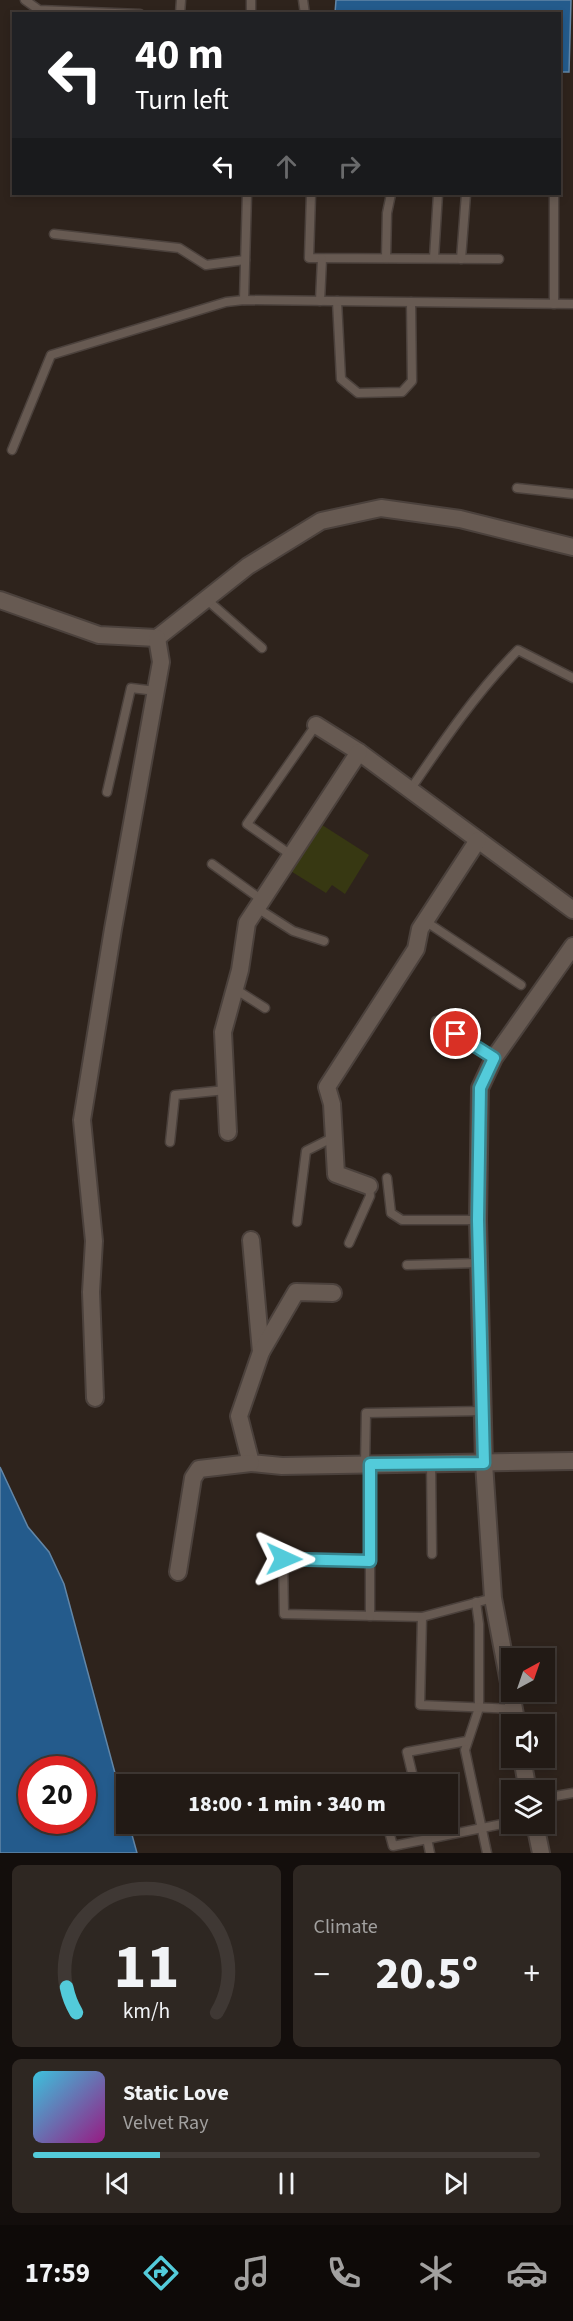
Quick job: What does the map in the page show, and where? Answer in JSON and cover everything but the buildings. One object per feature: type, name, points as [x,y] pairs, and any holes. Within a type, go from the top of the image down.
[{"type":"street","points":[[0,600],[99,635],[157,638],[248,566],[321,521],[381,508],[460,519],[573,547]]},
{"type":"street","points":[[95,1398],[91,1292],[94,1241],[82,1120],[113,929],[161,662],[157,638]]},
{"type":"street","points":[[316,725],[359,752],[573,910]]},
{"type":"street","points":[[228,1132],[223,1032],[235,989],[247,923],[359,752]]},
{"type":"street","points":[[369,1186],[336,1174],[332,1104],[327,1087],[416,949],[420,929],[478,840]]},
{"type":"street","points":[[514,1714],[493,1598],[484,1463],[478,1220],[480,1088],[494,1058],[573,946]]},
{"type":"street","points":[[251,1240],[261,1352]]},
{"type":"street","points":[[251,1463],[239,1416],[261,1352],[296,1292],[333,1293]]},
{"type":"street","points":[[178,1572],[193,1478],[199,1469],[251,1463],[282,1466],[573,1461]]},
{"type":"street","points":[[537,1834],[541,1853]]},
{"type":"lane","points":[[25,0],[38,12]]},
{"type":"lane","points":[[244,300],[247,195]]},
{"type":"lane","points":[[311,195],[309,258],[499,259]]},
{"type":"lane","points":[[386,258],[387,213],[391,195]]},
{"type":"lane","points":[[434,258],[438,195]]},
{"type":"lane","points":[[461,259],[466,195]]},
{"type":"lane","points":[[554,195],[554,304]]},
{"type":"lane","points":[[54,234],[179,248],[206,265],[245,260]]},
{"type":"lane","points":[[320,301],[322,259]]},
{"type":"lane","points":[[12,450],[51,355],[226,302],[244,300],[573,304]]},
{"type":"lane","points":[[337,301],[341,379],[358,393],[402,392],[412,381],[411,302]]},
{"type":"lane","points":[[517,488],[573,494]]},
{"type":"lane","points":[[206,599],[262,648]]},
{"type":"lane","points":[[410,790],[458,719],[490,679],[518,650],[573,678]]},
{"type":"lane","points":[[106,792],[131,688],[156,692]]},
{"type":"lane","points":[[291,855],[247,824],[316,725]]},
{"type":"lane","points":[[212,864],[293,931],[324,941]]},
{"type":"lane","points":[[425,921],[521,985]]},
{"type":"lane","points":[[235,989],[265,1008]]},
{"type":"lane","points":[[436,1021],[494,1058]]},
{"type":"lane","points":[[170,1142],[175,1095],[226,1090]]},
{"type":"lane","points":[[297,1222],[306,1151],[334,1137]]},
{"type":"lane","points":[[387,1178],[391,1213],[402,1221],[478,1220]]},
{"type":"lane","points":[[350,1243],[370,1196],[369,1186]]},
{"type":"lane","points":[[407,1265],[479,1263]]},
{"type":"lane","points":[[370,1616],[366,1413],[482,1411]]},
{"type":"lane","points":[[431,1463],[432,1554]]},
{"type":"lane","points":[[370,1561],[284,1559],[284,1614],[422,1617],[493,1598]]},
{"type":"lane","points":[[476,1602],[479,1624],[479,1708],[465,1750],[487,1853]]},
{"type":"lane","points":[[422,1617],[420,1705],[479,1708],[503,1714]]},
{"type":"lane","points":[[413,1774],[408,1752],[467,1741]]},
{"type":"lane","points":[[555,1796],[573,1793]]},
{"type":"lane","points":[[390,1834],[393,1846],[501,1824]]},
{"type":"lane","points":[[426,1834],[430,1853]]},
{"type":"shaded area","points":[[319,823],[369,855],[345,894],[332,885],[326,893],[289,870]]},
{"type":"water","points":[[336,0],[571,0],[569,72],[561,72],[561,12],[335,12]]},
{"type":"water","points":[[0,1467],[28,1527],[49,1552],[64,1584],[116,1777],[116,1834],[132,1834],[137,1853],[0,1853]]},
{"type":"route","points":[[284,1559],[370,1561],[370,1464],[484,1463],[478,1220],[480,1088],[494,1058],[456,1034]]}]
